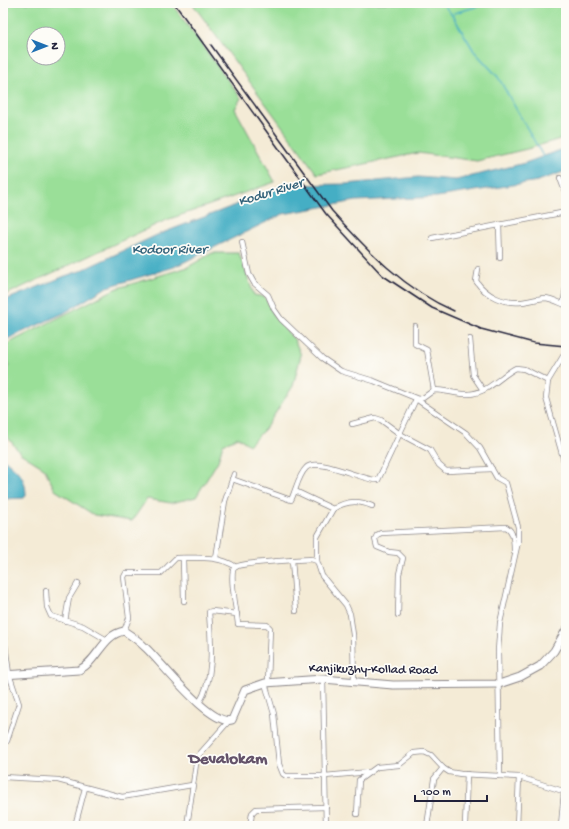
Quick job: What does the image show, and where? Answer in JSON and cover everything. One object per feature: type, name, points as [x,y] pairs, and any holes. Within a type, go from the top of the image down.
[{"type":"main road","name":"Kanjikuzhy-Kollad Road","points":[[228,722],[232,720],[245,690],[267,683],[323,679],[393,685],[499,684],[520,677],[540,666],[554,651],[566,630]]},
{"type":"main road","points":[[6,674],[79,670],[87,666],[107,640],[118,632],[124,631],[146,648],[211,714],[222,721],[228,722]]},
{"type":"street","points":[[560,178],[566,194]]},
{"type":"street","points":[[432,238],[566,212]]},
{"type":"street","points":[[499,226],[500,258]]},
{"type":"street","points":[[242,242],[249,274],[254,283],[259,289],[268,295],[274,309],[281,319],[322,358],[341,371],[374,381],[416,399],[466,433],[480,448],[497,478],[506,483],[518,527],[518,542],[500,623],[498,651],[500,776]]},
{"type":"street","points":[[478,269],[476,281],[482,290],[496,298],[509,302],[521,302],[544,298],[566,305],[566,288]]},
{"type":"street","points":[[415,326],[415,344],[427,350],[434,390]]},
{"type":"street","points":[[566,337],[564,359],[548,381],[546,398],[566,468]]},
{"type":"street","points":[[470,339],[473,374],[483,390]]},
{"type":"street","points":[[416,399],[423,398],[434,390],[467,394],[483,390],[516,368],[524,369],[548,381]]},
{"type":"street","points":[[232,479],[292,500],[306,468],[312,465],[333,468],[378,480],[416,399]]},
{"type":"street","points":[[352,424],[375,418],[381,420],[400,434],[430,450],[439,465],[446,471],[492,468]]},
{"type":"street","points":[[216,558],[225,501],[234,474]]},
{"type":"street","points":[[295,491],[333,509]]},
{"type":"street","points":[[354,682],[354,635],[350,614],[346,605],[322,576],[317,561],[317,537],[333,509],[342,502],[364,503],[372,506]]},
{"type":"street","points":[[398,615],[399,574],[403,558],[398,552],[389,552],[378,547],[375,539],[381,532],[424,532],[473,527],[506,527],[510,530],[512,535],[514,557]]},
{"type":"street","points":[[183,558],[184,601]]},
{"type":"street","points":[[124,631],[128,618],[124,574],[128,572],[161,573],[174,559],[183,558],[216,558],[227,561],[236,567],[260,562],[312,559],[317,561]]},
{"type":"street","points":[[292,560],[296,611]]},
{"type":"street","points":[[236,567],[232,580],[239,625],[269,627],[270,656],[267,683],[274,714],[281,771],[286,776],[325,776],[371,772]]},
{"type":"street","points":[[65,621],[69,598],[78,583]]},
{"type":"street","points":[[46,591],[47,608],[52,618],[83,626],[107,640]]},
{"type":"street","points":[[199,703],[206,689],[209,674],[211,633],[209,612],[212,611],[237,614]]},
{"type":"street","points":[[3,630],[6,674],[19,706],[7,741]]},
{"type":"street","points":[[323,679],[326,826]]},
{"type":"street","points":[[187,826],[197,757],[228,722]]},
{"type":"street","points":[[357,814],[359,780],[377,767],[399,765],[414,753],[419,752],[431,755],[443,768],[449,772],[519,778],[565,792],[561,826]]},
{"type":"street","points":[[426,826],[434,779],[443,768]]},
{"type":"street","points":[[464,826],[467,774]]},
{"type":"street","points":[[3,777],[58,780],[122,797],[192,785]]},
{"type":"street","points":[[517,826],[519,778]]},
{"type":"street","points":[[74,826],[85,788]]},
{"type":"street","points":[[250,826],[252,813],[256,809],[326,807]]},
{"type":"green space","points":[[3,3],[171,3],[241,98],[235,109],[275,182],[164,221],[3,296]]},
{"type":"green space","points":[[192,3],[566,3],[566,137],[531,148],[477,161],[418,153],[317,174]]},
{"type":"green space","points":[[212,253],[239,253],[254,295],[265,297],[275,318],[294,339],[301,355],[293,386],[265,429],[249,445],[238,437],[223,444],[218,461],[196,497],[171,503],[147,499],[132,521],[94,515],[55,490],[44,468],[20,453],[3,431],[3,370],[9,366],[3,346],[115,289],[188,267]]},
{"type":"water","name":"Kodoor River","points":[[566,148],[566,171],[538,181],[437,197],[356,201],[283,214],[174,267],[107,287],[64,313],[3,341],[3,301],[80,271],[157,235],[288,185],[346,184],[418,177],[456,180],[525,163]]},
{"type":"water","points":[[3,458],[20,474],[26,489],[26,496],[24,498],[3,499]]},
{"type":"waterway","points":[[442,3],[453,16],[474,51],[498,77],[544,158]]},
{"type":"waterway","points":[[454,13],[490,3]]},
{"type":"railway","points":[[174,3],[326,214],[382,275],[432,308],[481,329],[534,343],[566,346]]},
{"type":"railway","points":[[211,45],[332,211],[345,226],[388,268],[403,280],[419,292],[454,311]]},
{"type":"district","name":"Devalokam","points":[[228,760]]},
{"type":"water label","name":"Kodur River","points":[[271,193]]}]
